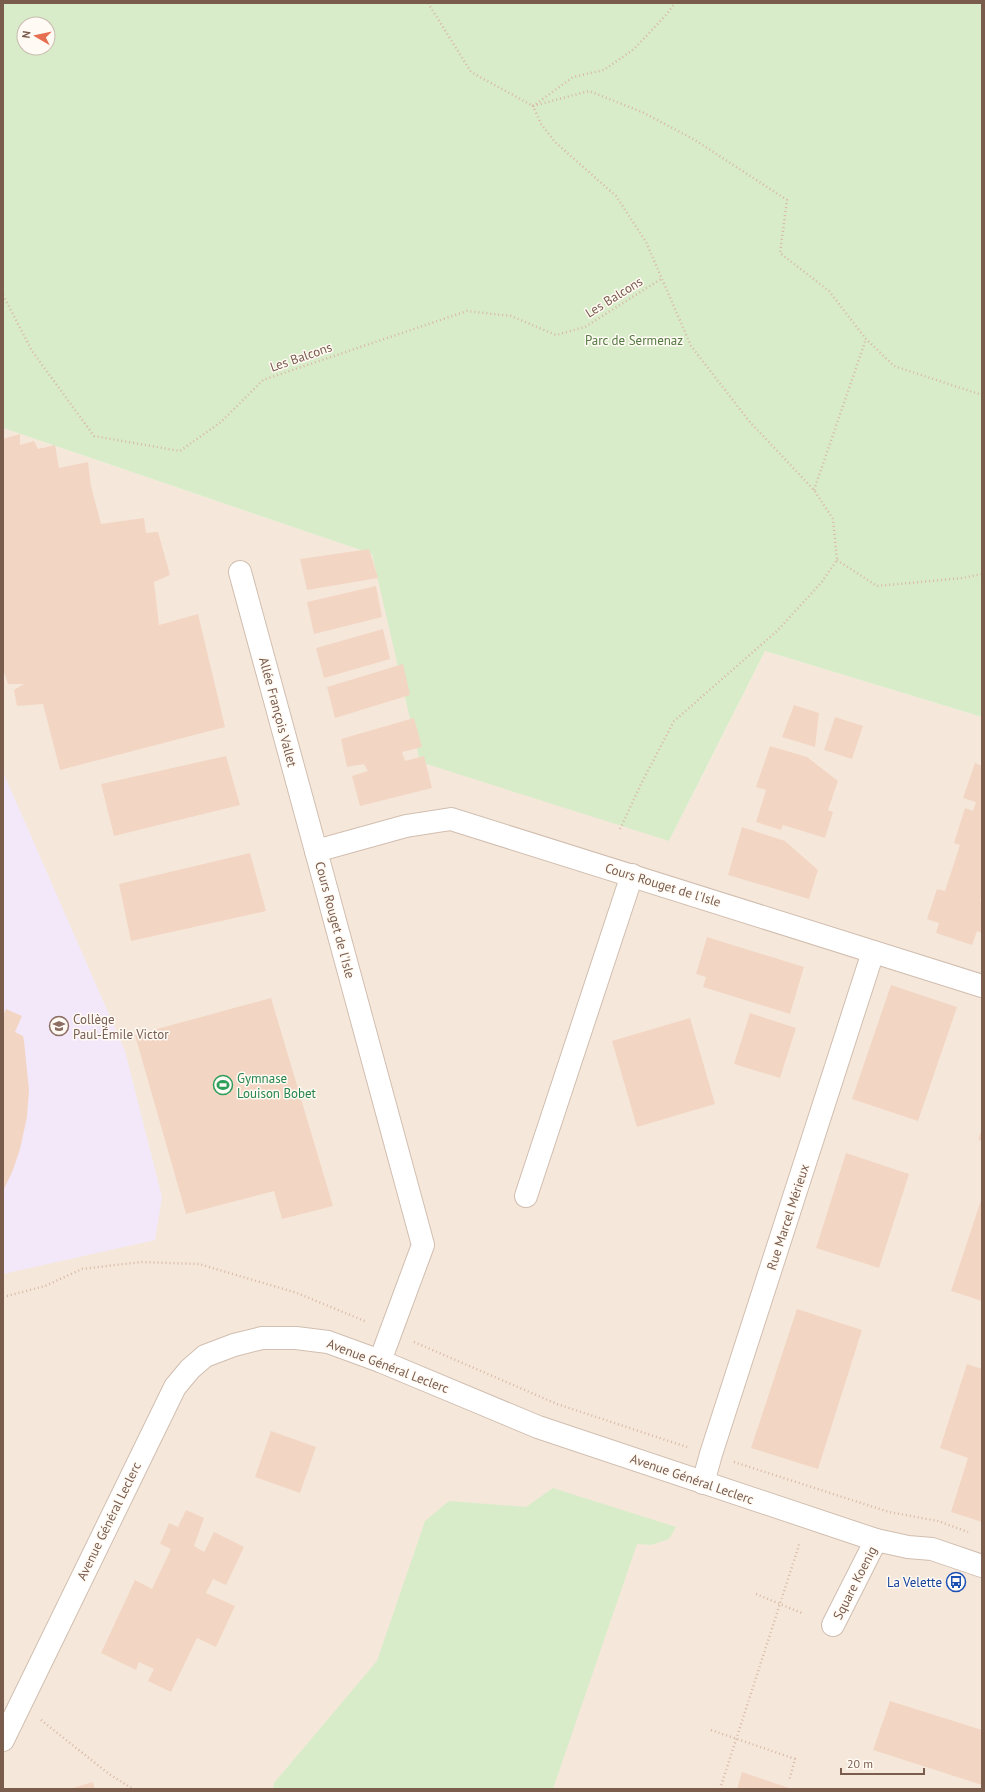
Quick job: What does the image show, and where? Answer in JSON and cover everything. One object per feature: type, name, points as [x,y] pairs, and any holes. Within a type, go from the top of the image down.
[{"type":"street","name":"Allée François Vallet","points":[[240,572],[316,851]]},
{"type":"street","name":"Cours Rouget de l'Isle","points":[[380,1361],[423,1245],[316,851],[406,826],[451,819],[982,986]]},
{"type":"street","points":[[526,1196],[632,875]]},
{"type":"street","name":"Rue Marcel Mérieux","points":[[703,1483],[711,1454],[873,952]]},
{"type":"street","name":"Avenue Général Leclerc","points":[[3,1740],[175,1387],[190,1369],[205,1356],[234,1344],[262,1338],[296,1338],[328,1342],[380,1361],[538,1427],[876,1540],[908,1547],[932,1549],[982,1566]]},
{"type":"street","name":"Square Koenig","points":[[833,1625],[876,1540]]},
{"type":"path","points":[[428,3],[438,22],[471,72],[533,106],[541,124],[555,142],[616,196],[646,242],[660,279],[695,352],[749,421],[814,490],[833,519],[837,560],[821,583],[777,631],[674,721],[643,780],[620,829]]},
{"type":"path","points":[[533,106],[573,77],[604,70],[634,49],[666,15],[675,3]]},
{"type":"path","points":[[533,106],[589,92],[642,112],[695,140],[787,200],[780,254],[829,291],[866,339],[894,366],[982,395]]},
{"type":"path","name":"Les Balcons","points":[[3,295],[32,351],[94,436],[180,451],[221,422],[263,380],[467,311],[511,316],[556,335],[585,327],[660,279]]},
{"type":"path","points":[[814,490],[866,339]]},
{"type":"path","points":[[837,560],[877,586],[963,578],[982,574]]},
{"type":"path","points":[[3,1297],[45,1286],[82,1269],[141,1262],[199,1264],[297,1293],[558,1404],[889,1512],[938,1521],[975,1534]]},
{"type":"path","points":[[720,1789],[808,1518]]},
{"type":"path","points":[[756,1594],[804,1614]]},
{"type":"path","points":[[19,1708],[44,1721],[109,1774],[133,1789]]},
{"type":"path","points":[[711,1730],[795,1759],[788,1781]]},
{"type":"shaded area","points":[[3,428],[372,554],[378,578],[669,841],[765,651],[982,717],[982,1789],[3,1789]]},
{"type":"shaded area","name":"Collège Paul-Émile Victor","points":[[3,772],[125,1051],[162,1197],[155,1240],[3,1274]]},
{"type":"green space","name":"Parc de Sermenaz","points":[[3,3],[982,3],[982,717],[765,651],[669,841],[420,762],[372,554],[3,428]]},
{"type":"green space","points":[[553,1488],[676,1527],[669,1539],[651,1545],[637,1544],[553,1789],[273,1789],[274,1783],[377,1661],[425,1521],[449,1501],[526,1507]]},
{"type":"building","points":[[20,434],[20,445],[34,441],[38,449],[55,445],[59,468],[88,462],[91,486],[101,524],[144,518],[146,533],[158,532],[170,575],[154,582],[159,625],[198,614],[225,727],[60,770],[43,704],[17,706],[14,690],[24,684],[8,684],[3,669],[3,439]]},
{"type":"building","points":[[369,549],[378,578],[307,590],[300,559]]},
{"type":"building","points":[[376,586],[382,617],[314,634],[307,602]]},
{"type":"building","points":[[383,629],[390,659],[324,678],[316,648]]},
{"type":"building","points":[[403,664],[410,695],[335,718],[327,687]]},
{"type":"building","points":[[794,705],[819,713],[815,747],[782,737]]},
{"type":"building","points":[[835,717],[863,726],[852,759],[824,750]]},
{"type":"building","points":[[414,718],[422,747],[402,752],[405,761],[424,756],[432,788],[360,806],[352,776],[368,771],[364,764],[347,767],[341,739]]},
{"type":"building","points":[[770,746],[807,757],[838,781],[828,810],[833,812],[825,838],[783,825],[781,830],[756,822],[766,790],[756,787]]},
{"type":"building","points":[[226,756],[240,805],[114,836],[101,784]]},
{"type":"building","points":[[975,763],[982,766],[982,893],[980,901],[982,902],[982,933],[977,931],[972,945],[936,933],[939,923],[927,919],[937,889],[945,891],[960,845],[954,843],[965,808],[973,811],[976,802],[963,798]]},
{"type":"building","points":[[742,827],[785,841],[818,870],[809,899],[728,875]]},
{"type":"building","points":[[250,853],[266,911],[131,941],[119,884]]},
{"type":"building","points":[[707,937],[804,967],[790,1014],[703,987],[706,977],[696,974]]},
{"type":"building","points":[[891,985],[957,1007],[918,1121],[852,1099]]},
{"type":"building","name":"Gymnase Louison Bobet","points":[[271,998],[333,1206],[282,1219],[274,1191],[186,1214],[135,1035]]},
{"type":"building","points":[[6,1009],[22,1016],[15,1032],[23,1036],[29,1090],[27,1117],[20,1149],[13,1170],[3,1191],[3,1016]]},
{"type":"building","points":[[750,1013],[796,1028],[780,1078],[734,1064]]},
{"type":"building","points":[[690,1018],[715,1104],[637,1127],[612,1041]]},
{"type":"building","points":[[982,1128],[982,1141],[978,1140]]},
{"type":"building","points":[[846,1153],[909,1174],[879,1268],[816,1248]]},
{"type":"building","points":[[982,1197],[982,1301],[951,1291]]},
{"type":"building","points":[[797,1309],[862,1330],[818,1469],[751,1448]]},
{"type":"building","points":[[967,1364],[982,1369],[982,1522],[951,1512],[968,1458],[940,1448]]},
{"type":"building","points":[[271,1431],[316,1447],[300,1493],[255,1477]]},
{"type":"building","points":[[186,1510],[204,1518],[194,1546],[204,1552],[214,1532],[244,1547],[226,1585],[213,1579],[206,1593],[235,1606],[216,1647],[197,1638],[171,1692],[148,1681],[154,1669],[139,1662],[136,1670],[101,1653],[135,1580],[152,1589],[171,1549],[160,1544],[169,1523],[178,1527]]},
{"type":"building","points":[[890,1701],[982,1730],[982,1785],[873,1750]]},
{"type":"building","points":[[742,1772],[792,1789],[737,1789]]},
{"type":"building","points":[[93,1782],[95,1789],[69,1789]]},
{"type":"place","name":"Collège Paul-Émile Victor","points":[[59,1026]]},
{"type":"place","name":"Gymnase Louison Bobet","points":[[223,1085]]},
{"type":"place","name":"La Velette","points":[[956,1582]]}]
